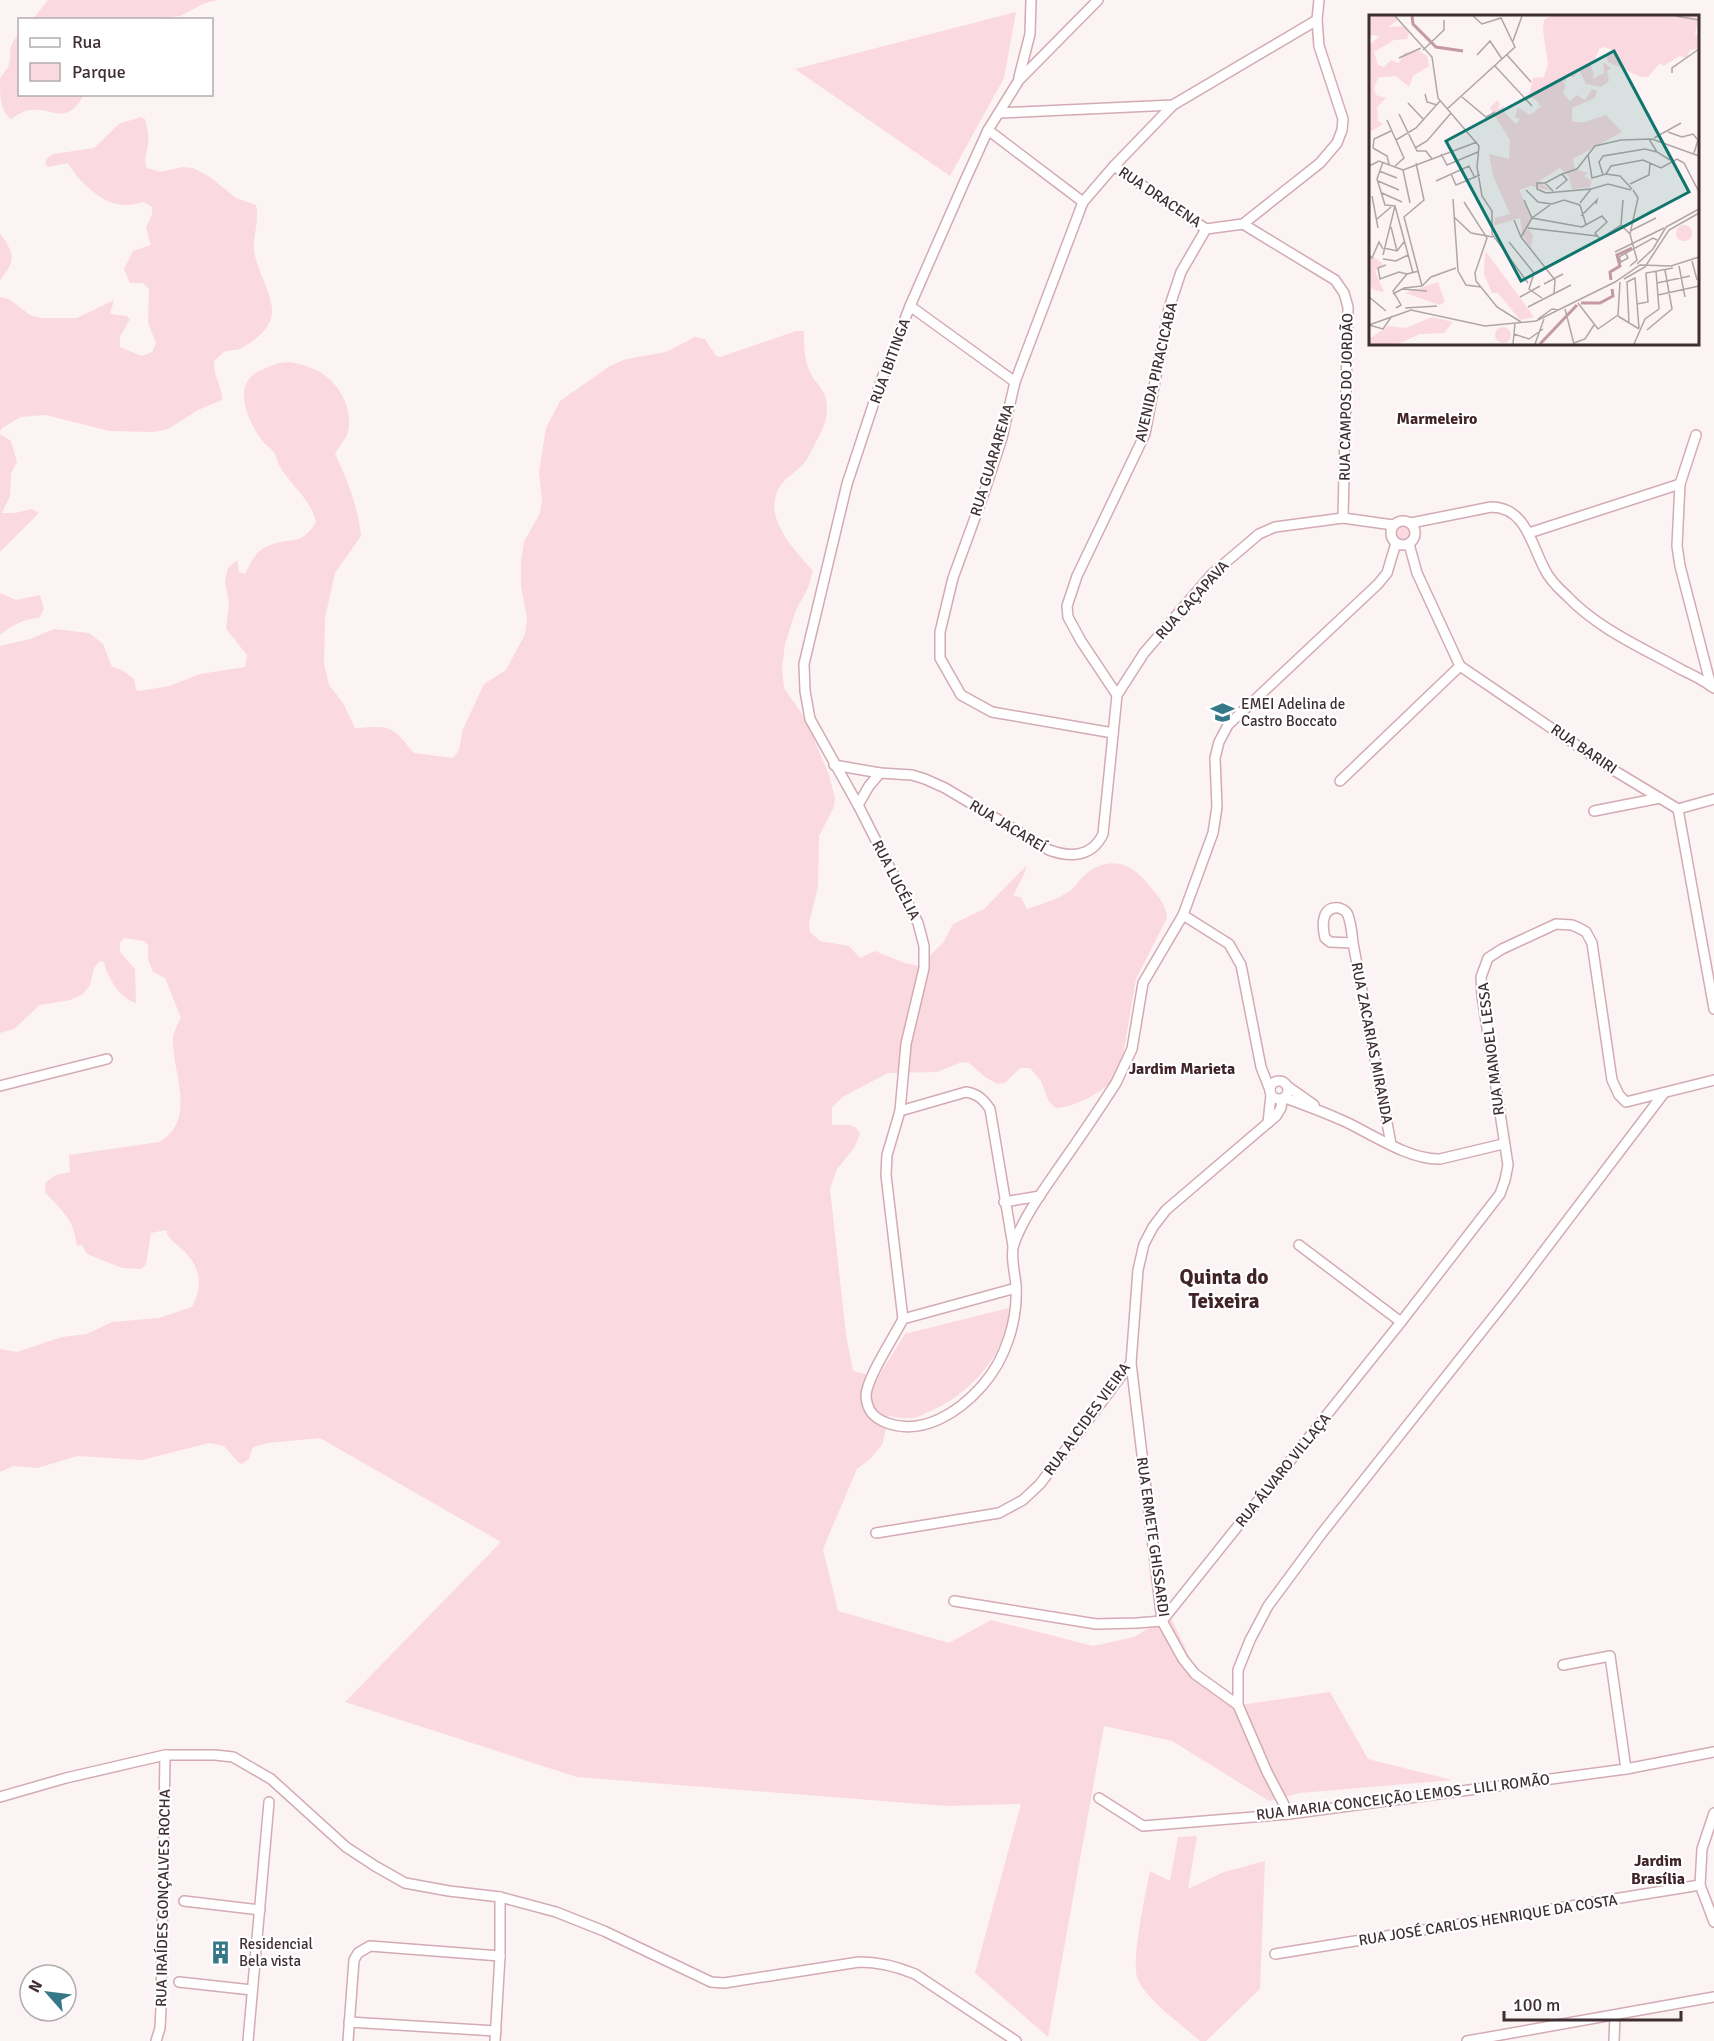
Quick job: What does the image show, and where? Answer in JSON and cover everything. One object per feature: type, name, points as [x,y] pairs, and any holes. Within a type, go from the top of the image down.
[{"type":"street","points":[[1019,80],[1030,34],[1031,0]]},
{"type":"street","name":"RUA IBITINGA","points":[[834,765],[810,719],[805,691],[804,664],[847,484],[881,381],[910,306],[988,130],[1019,80],[1098,0]]},
{"type":"street","points":[[1206,229],[1243,224],[1320,163],[1337,143],[1343,119],[1319,46],[1317,20],[1319,0]]},
{"type":"street","points":[[999,113],[1173,105],[1317,20]]},
{"type":"street","name":"RUA GUARAREMA","points":[[1113,733],[992,712],[961,695],[940,658],[940,632],[953,578],[1002,438],[1015,382],[1083,202],[1173,105]]},
{"type":"street","points":[[988,130],[1083,202]]},
{"type":"street","name":"RUA DRACENA","points":[[1114,166],[1206,229]]},
{"type":"street","name":"RUA CAMPOS DO JORDÃO","points":[[1243,224],[1335,280],[1344,293],[1348,307],[1343,518]]},
{"type":"street","name":"AVENIDA PIRACICABA","points":[[1118,695],[1081,641],[1068,617],[1066,606],[1077,576],[1145,434],[1169,308],[1181,272],[1206,229]]},
{"type":"street","points":[[910,306],[1015,382]]},
{"type":"street","points":[[1696,435],[1680,484],[1677,546],[1680,566],[1713,687]]},
{"type":"street","points":[[1529,533],[1680,484]]},
{"type":"street","points":[[1411,523],[1415,536],[1409,544],[1396,543],[1391,535],[1394,525],[1402,521],[1411,523],[1491,507],[1500,507],[1510,511],[1524,524],[1544,569],[1572,601],[1598,623],[1713,687]]},
{"type":"street","name":"RUA CAÇAPAVA","points":[[1113,733],[1118,695],[1144,653],[1212,574],[1258,534],[1275,527],[1343,518],[1394,525]]},
{"type":"street","points":[[1013,1246],[1040,1196],[1126,1065],[1132,1049],[1143,983],[1183,915],[1213,833],[1217,807],[1215,758],[1219,742],[1228,725],[1378,584],[1387,573],[1396,543]]},
{"type":"street","points":[[1340,781],[1460,666],[1417,573],[1409,544]]},
{"type":"street","name":"RUA BARIRI","points":[[1460,666],[1610,768],[1678,809]]},
{"type":"street","name":"RUA JACAREÍ","points":[[834,765],[880,773],[912,775],[925,779],[945,788],[1049,850],[1072,855],[1091,851],[1098,845],[1103,834],[1113,733]]},
{"type":"street","name":"RUA LUCÉLIA","points":[[834,765],[858,805],[918,923],[924,946],[924,968],[903,1062],[900,1112],[887,1155],[886,1176],[903,1319]]},
{"type":"street","points":[[858,805],[880,773]]},
{"type":"street","points":[[1594,811],[1660,798]]},
{"type":"street","points":[[1714,799],[1678,809],[1714,1009]]},
{"type":"street","points":[[1183,915],[1229,944],[1236,954],[1261,1067],[1275,1099],[1284,1099],[1323,1112],[1391,1144],[1430,1159],[1440,1159],[1503,1144]]},
{"type":"street","name":"RUA MANOEL LESSA","points":[[1503,1144],[1481,977],[1488,958],[1502,949],[1557,924],[1580,928],[1586,932],[1592,944],[1612,1080],[1619,1095],[1626,1102],[1714,1080]]},
{"type":"street","name":"RUA ZACARIAS MIRANDA","points":[[1353,943],[1391,1144]]},
{"type":"street","points":[[0,1086],[107,1059]]},
{"type":"street","points":[[1268,1123],[1272,1089],[1281,1081],[1323,1112]]},
{"type":"street","points":[[1284,1099],[1288,1091],[1287,1086]]},
{"type":"street","points":[[900,1112],[966,1092],[976,1094],[990,1109],[1013,1246],[1016,1288],[1014,1316],[1007,1344],[997,1365],[984,1384],[951,1413],[931,1423],[912,1426],[894,1425],[875,1419],[868,1409],[866,1395],[871,1378],[903,1319],[1016,1288]]},
{"type":"street","points":[[1289,1814],[1263,1763],[1238,1705],[1238,1670],[1250,1640],[1268,1606],[1322,1533],[1513,1292],[1664,1093]]},
{"type":"street","name":"RUA ALCIDES VIEIRA","points":[[876,1533],[999,1513],[1023,1500],[1040,1484],[1131,1363],[1138,1269],[1144,1244],[1153,1227],[1166,1210],[1268,1123],[1279,1112],[1284,1099]]},
{"type":"street","name":"RUA ÁLVARO VILLAÇA","points":[[1162,1621],[1401,1322],[1500,1194],[1506,1180],[1508,1165],[1503,1144]]},
{"type":"street","points":[[1004,1202],[1040,1196]]},
{"type":"street","points":[[1299,1245],[1401,1322]]},
{"type":"street","name":"RUA ERMETE GHISSARDI","points":[[1131,1363],[1162,1621],[1183,1659],[1195,1674],[1238,1705]]},
{"type":"street","points":[[954,1601],[1096,1624],[1162,1621]]},
{"type":"street","points":[[1563,1665],[1610,1656],[1626,1769]]},
{"type":"street","name":"RUA MARIA CONCEIÇÃO LEMOS - LILI ROMÃO","points":[[1099,1798],[1143,1826],[1289,1814],[1626,1769],[1714,1752]]},
{"type":"street","points":[[0,1797],[66,1778],[165,1755],[233,1757],[272,1779],[346,1847],[405,1883],[500,1897],[579,1920],[711,1982],[724,1983],[859,1962],[879,1962],[915,1974],[1016,2041]]},
{"type":"street","name":"RUA IRAÍDES GONÇALVES ROCHA","points":[[156,2041],[160,2018],[165,1755]]},
{"type":"street","points":[[248,2041],[269,1802]]},
{"type":"street","points":[[1714,1813],[1702,1849],[1701,1885],[1714,1922]]},
{"type":"street","name":"RUA JOSÉ CARLOS HENRIQUE DA COSTA","points":[[1275,1954],[1701,1885]]},
{"type":"street","points":[[350,2022],[495,2036],[500,1956],[500,1897]]},
{"type":"street","points":[[184,1901],[260,1910]]},
{"type":"street","points":[[348,2041],[354,1960],[364,1948],[370,1946],[500,1956]]},
{"type":"street","points":[[179,1982],[252,1990]]},
{"type":"street","points":[[1467,2041],[1506,2038],[1714,1997]]},
{"type":"street","points":[[1614,2041],[1615,2015]]},
{"type":"green space","points":[[48,0],[218,0],[205,3],[180,16],[162,18],[34,18]]},
{"type":"green space","points":[[1016,12],[1004,78],[950,176],[795,69]]},
{"type":"green space","points":[[18,35],[18,96],[83,96],[77,105],[65,113],[29,110],[11,119],[7,116],[1,102],[0,80],[8,66],[11,46]]},
{"type":"green space","points":[[140,117],[145,119],[148,137],[145,159],[147,168],[161,172],[182,167],[193,168],[210,177],[236,198],[256,205],[254,250],[272,306],[267,327],[258,337],[242,348],[224,352],[214,361],[222,400],[198,410],[168,429],[153,432],[110,431],[46,415],[20,417],[1,429],[0,434],[0,297],[9,299],[30,315],[41,318],[77,318],[114,300],[110,314],[127,316],[130,319],[120,337],[120,347],[142,356],[152,352],[156,343],[148,323],[149,289],[143,283],[130,283],[124,269],[133,251],[151,245],[146,228],[152,214],[152,207],[144,202],[125,205],[108,201],[92,191],[68,163],[48,167],[45,164],[47,158],[54,154],[94,148],[119,124]]},
{"type":"green space","points":[[0,233],[12,257],[9,267],[0,280]]},
{"type":"green space","points":[[796,331],[804,331],[808,367],[827,402],[824,426],[808,458],[782,484],[775,499],[775,511],[783,533],[813,571],[808,588],[796,610],[785,644],[782,668],[784,688],[805,718],[829,775],[835,798],[834,807],[819,836],[818,887],[809,923],[810,932],[820,941],[849,946],[860,958],[875,951],[919,966],[943,943],[953,924],[984,909],[1026,866],[1013,896],[1021,897],[1027,909],[1066,894],[1094,868],[1111,863],[1126,866],[1141,876],[1160,899],[1167,918],[1136,979],[1120,1073],[1091,1097],[1056,1108],[1049,1102],[1041,1081],[1030,1068],[1020,1068],[1005,1083],[998,1084],[985,1077],[969,1063],[962,1062],[937,1072],[888,1073],[844,1096],[832,1107],[832,1125],[852,1126],[860,1134],[854,1148],[837,1169],[830,1189],[846,1335],[853,1371],[878,1377],[905,1334],[1009,1308],[1007,1325],[993,1358],[970,1385],[941,1406],[916,1418],[889,1416],[882,1445],[857,1469],[823,1549],[838,1611],[949,1643],[991,1620],[1093,1646],[1134,1637],[1170,1616],[1197,1673],[1240,1705],[1330,1692],[1368,1759],[1452,1780],[1300,1793],[1269,1801],[1172,1741],[1104,1726],[1048,2037],[975,1973],[1021,1804],[946,1806],[577,1777],[345,1702],[501,1542],[320,1438],[268,1443],[253,1447],[249,1459],[242,1464],[224,1446],[209,1443],[142,1460],[78,1456],[37,1468],[13,1466],[0,1472],[0,1349],[17,1352],[62,1337],[87,1334],[112,1322],[159,1318],[192,1307],[199,1285],[197,1271],[190,1257],[171,1239],[166,1230],[151,1233],[146,1264],[141,1269],[122,1268],[87,1254],[82,1245],[77,1246],[73,1229],[66,1216],[45,1192],[46,1182],[56,1175],[70,1172],[69,1155],[159,1142],[171,1133],[178,1121],[180,1109],[173,1039],[181,1018],[165,978],[153,972],[148,959],[148,945],[144,941],[124,938],[120,943],[120,952],[135,969],[136,1003],[120,992],[111,981],[104,962],[100,961],[94,968],[90,985],[83,994],[70,1000],[40,1005],[14,1029],[0,1033],[0,646],[30,639],[54,629],[89,633],[103,644],[112,667],[122,670],[134,679],[136,690],[139,691],[169,686],[200,674],[245,667],[247,655],[226,629],[229,603],[225,581],[228,568],[237,560],[239,572],[245,574],[254,558],[264,548],[275,543],[300,538],[316,522],[310,506],[279,465],[274,452],[264,443],[253,426],[245,405],[245,385],[250,377],[259,371],[279,363],[296,363],[320,372],[328,378],[342,395],[349,415],[347,435],[335,454],[352,494],[361,536],[335,573],[325,618],[324,664],[329,685],[343,703],[355,728],[384,727],[395,732],[414,753],[453,758],[459,750],[463,729],[484,684],[506,670],[525,634],[527,618],[521,586],[521,561],[524,542],[540,513],[542,500],[539,472],[546,428],[560,401],[610,366],[626,359],[666,352],[695,337],[705,339],[716,356],[720,357]]},
{"type":"green space","points":[[0,434],[11,441],[17,462],[11,473],[10,496],[2,513],[32,509],[39,513],[0,552]]},
{"type":"green space","points":[[1404,526],[1410,528],[1412,534],[1410,540],[1404,542],[1398,540],[1396,534],[1398,528]]},
{"type":"green space","points":[[0,593],[16,600],[40,595],[44,609],[39,618],[18,623],[0,635]]},
{"type":"green space","points":[[1197,1836],[1188,1889],[1224,1872],[1265,1861],[1260,1989],[1206,2041],[1200,2041],[1157,2004],[1143,1988],[1136,1972],[1140,1927],[1150,1871],[1170,1881],[1178,1837]]},
{"type":"place","name":"EMEI Adelina de Castro Boccato","points":[[1223,713]]},
{"type":"place","name":"Residencial Bela vista","points":[[221,1953]]},
{"type":"district","name":"Marmeleiro","points":[[1437,419]]},
{"type":"district","name":"Jardim Marieta","points":[[1182,1069]]},
{"type":"district","name":"Quinta do Teixeira","points":[[1224,1289]]},
{"type":"district","name":"Jardim Brasília","points":[[1658,1870]]}]
